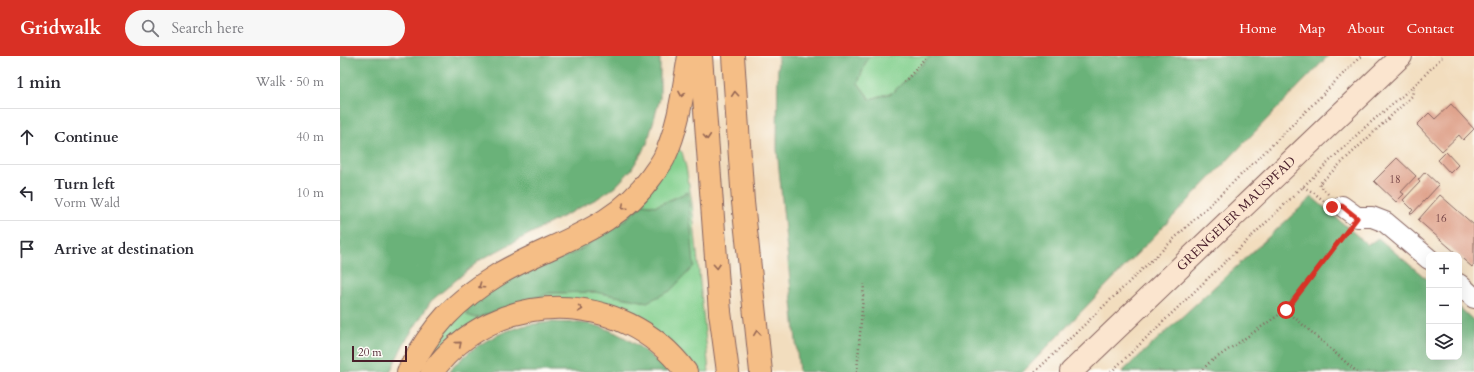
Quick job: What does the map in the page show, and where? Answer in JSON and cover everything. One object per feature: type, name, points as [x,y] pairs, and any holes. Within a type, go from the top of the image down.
[{"type":"highway","points":[[408,372],[434,328],[466,296],[509,268],[594,228],[623,209],[644,187],[663,160],[675,131],[689,56]]},
{"type":"highway","points":[[702,56],[720,312],[728,372]]},
{"type":"highway","points":[[733,56],[743,202],[761,372]]},
{"type":"highway","points":[[432,372],[448,354],[477,331],[512,315],[531,310],[550,308],[569,308],[607,314],[625,322],[640,330],[667,351],[686,372]]},
{"type":"main road","name":"GRENGELER MAUSPFAD","points":[[1071,372],[1401,56]]},
{"type":"street","points":[[1350,212],[1372,217],[1385,222],[1426,256]]},
{"type":"street","points":[[1462,287],[1474,298]]},
{"type":"path","points":[[904,82],[928,56]]},
{"type":"path","points":[[1035,372],[1270,147],[1361,56]]},
{"type":"path","points":[[1111,372],[1364,128],[1415,85],[1443,56]]},
{"type":"path","points":[[1350,212],[1327,193],[1319,184],[1412,96],[1415,85]]},
{"type":"path","points":[[1303,187],[1313,192],[1332,207],[1350,212]]},
{"type":"path","points":[[1200,372],[1209,363],[1286,310],[1350,212]]},
{"type":"path","points":[[857,372],[864,284]]},
{"type":"path","points":[[1286,310],[1357,372]]},
{"type":"green space","points":[[340,56],[660,56],[660,98],[647,144],[631,170],[615,187],[598,198],[480,260],[431,301],[403,345],[390,372],[340,372]]},
{"type":"green space","points":[[778,56],[870,56],[867,59],[858,83],[870,99],[892,93],[931,56],[1328,56],[1023,372],[799,372],[777,149]]},
{"type":"green space","points":[[870,56],[931,56],[892,93],[870,99],[858,83],[867,59]]},
{"type":"green space","points":[[678,149],[682,152],[692,203],[709,372],[694,372],[670,343],[540,302],[424,372],[415,372],[446,324],[496,283],[589,239]],"holes":[[[688,192],[647,302],[595,292],[550,293],[509,279],[577,252],[625,220],[643,204],[656,206]]]},
{"type":"green space","points":[[688,192],[694,266],[670,291],[647,302],[595,292],[550,293],[476,318],[467,315],[467,305],[509,279],[577,252],[625,220],[643,204],[656,206]]},
{"type":"green space","points":[[1312,197],[1368,245],[1378,238],[1426,278],[1426,360],[1462,360],[1462,310],[1474,321],[1474,372],[1122,372]]},
{"type":"green space","points":[[550,322],[590,324],[612,331],[633,342],[668,372],[449,372],[463,357],[479,345],[497,335],[520,327]]},
{"type":"building","points":[[1451,104],[1474,129],[1463,140],[1459,135],[1442,151],[1417,125],[1429,113],[1435,119]]},
{"type":"building","points":[[1446,152],[1458,165],[1450,173],[1438,160]]},
{"type":"building","points":[[1397,158],[1416,176],[1401,192],[1404,194],[1396,202],[1374,181]]},
{"type":"building","points":[[1425,172],[1439,185],[1412,214],[1410,213],[1413,210],[1403,200],[1420,182],[1418,180]]},
{"type":"building","points":[[1440,195],[1474,225],[1474,264],[1472,267],[1462,258],[1462,252],[1455,252],[1418,220]]},
{"type":"route","points":[[1286,310],[1357,218],[1342,206],[1332,207]]}]
